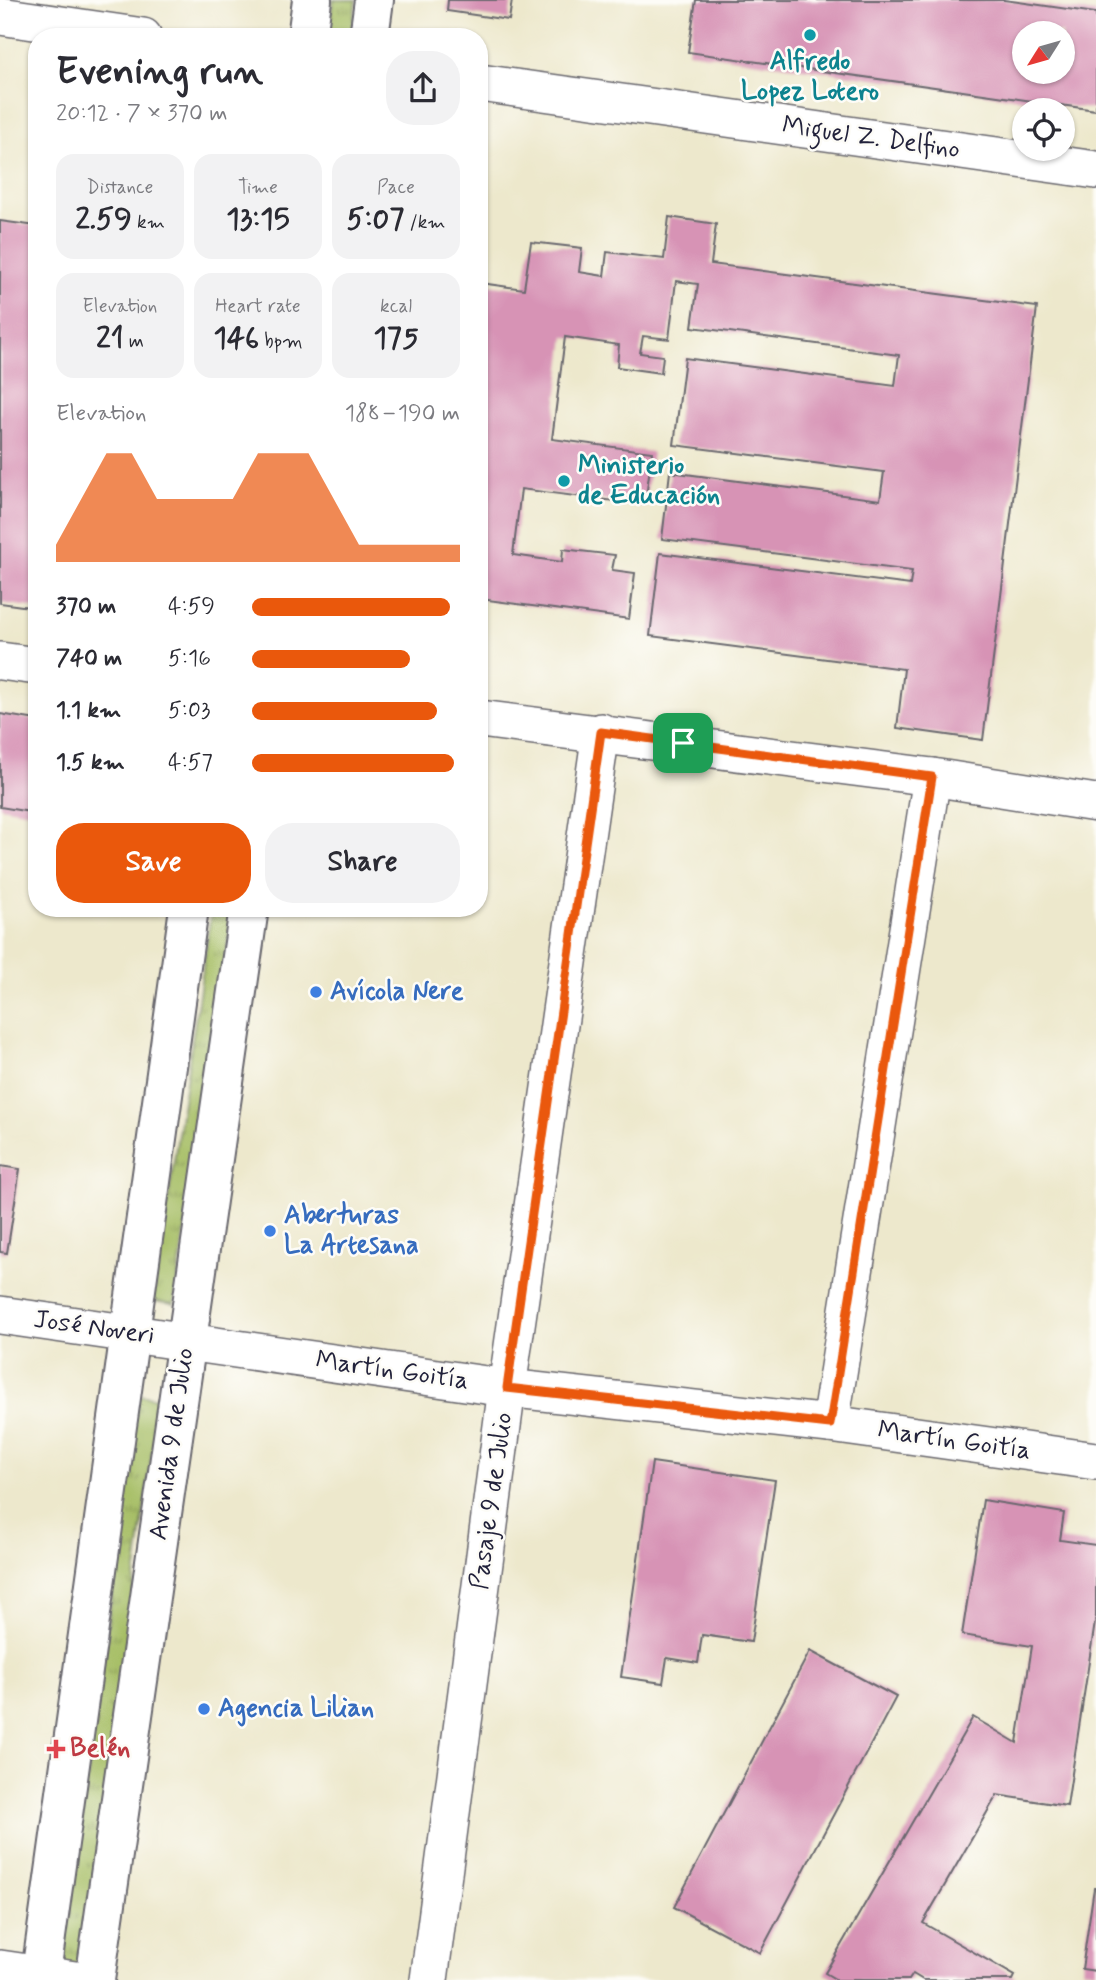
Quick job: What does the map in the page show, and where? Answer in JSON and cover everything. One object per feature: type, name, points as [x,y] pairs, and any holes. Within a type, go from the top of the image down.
[{"type":"main road","points":[[308,28],[312,0]]},
{"type":"main road","points":[[370,28],[374,0]]},
{"type":"main road","points":[[52,1978],[132,1332],[188,917]]},
{"type":"main road","name":"Avenida 9 de Julio","points":[[95,1980],[248,917]]},
{"type":"street","points":[[0,16],[82,28]]},
{"type":"street","name":"Miguel Z. Delfino","points":[[488,84],[1096,170]]},
{"type":"street","points":[[0,661],[28,665]]},
{"type":"street","points":[[488,720],[601,732],[932,777],[1096,803]]},
{"type":"street","name":"Pasaje 9 de Julio","points":[[429,1980],[507,1388],[601,732]]},
{"type":"street","points":[[830,1424],[932,777]]},
{"type":"street","name":"José Noveri","points":[[0,1315],[187,1342]]},
{"type":"street","name":"Martín Goitía","points":[[187,1342],[507,1388],[830,1424],[1096,1461]]},
{"type":"street","points":[[0,1969],[52,1978]]},
{"type":"green space","points":[[333,0],[356,0],[352,28],[329,28]]},
{"type":"green space","points":[[211,917],[232,917],[174,1304],[153,1301]]},
{"type":"green space","points":[[138,1395],[159,1398],[83,1966],[63,1963]]},
{"type":"building","points":[[448,0],[512,0],[509,20],[447,11]]},
{"type":"building","points":[[696,0],[1004,0],[1096,13],[1096,110],[1075,107],[1075,98],[1012,98],[688,52]]},
{"type":"building","name":"Ministerio de Educación","points":[[669,217],[716,224],[711,264],[1037,307],[983,740],[897,728],[904,669],[650,636],[660,553],[910,585],[912,571],[662,539],[670,472],[880,500],[884,472],[674,445],[685,358],[895,386],[899,355],[692,327],[698,284],[676,281],[669,339],[643,336],[640,353],[663,356],[661,373],[617,367],[619,345],[565,337],[552,439],[652,452],[645,505],[521,489],[513,555],[562,562],[563,549],[615,555],[612,570],[635,573],[629,619],[488,600],[488,284],[524,289],[531,242],[582,248],[579,272],[604,276],[607,252],[664,259]]},
{"type":"building","points":[[0,221],[28,225],[28,607],[0,603]]},
{"type":"building","points":[[0,714],[28,719],[28,812],[0,807]]},
{"type":"building","points":[[0,1166],[20,1169],[7,1253],[0,1252]]},
{"type":"building","points":[[652,1462],[775,1480],[751,1642],[702,1635],[698,1663],[667,1658],[663,1683],[621,1677]]},
{"type":"building","points":[[983,1500],[1064,1513],[1060,1540],[1096,1545],[1096,1616],[1067,1806],[997,1795],[923,1923],[1015,1976],[1013,1980],[923,1980],[913,1974],[909,1980],[837,1980],[825,1973],[973,1717],[1017,1743],[1032,1646],[962,1635]]},
{"type":"building","points":[[810,1651],[896,1697],[760,1953],[674,1907]]},
{"type":"building","points":[[1096,1888],[1096,1971],[1082,1969]]},
{"type":"place","name":"Alfredo Lopez Lotero","points":[[810,35]]},
{"type":"place","name":"Ministerio de Educación","points":[[564,481]]},
{"type":"place","name":"Avícola Nere","points":[[316,992]]},
{"type":"place","name":"Aberturas La Artesana","points":[[270,1231]]},
{"type":"place","name":"Agencia Lilian","points":[[204,1709]]},
{"type":"place","name":"Belén","points":[[56,1749]]},
{"type":"route","points":[[601,732],[683,743],[932,777],[830,1424],[507,1388],[601,732]]}]
